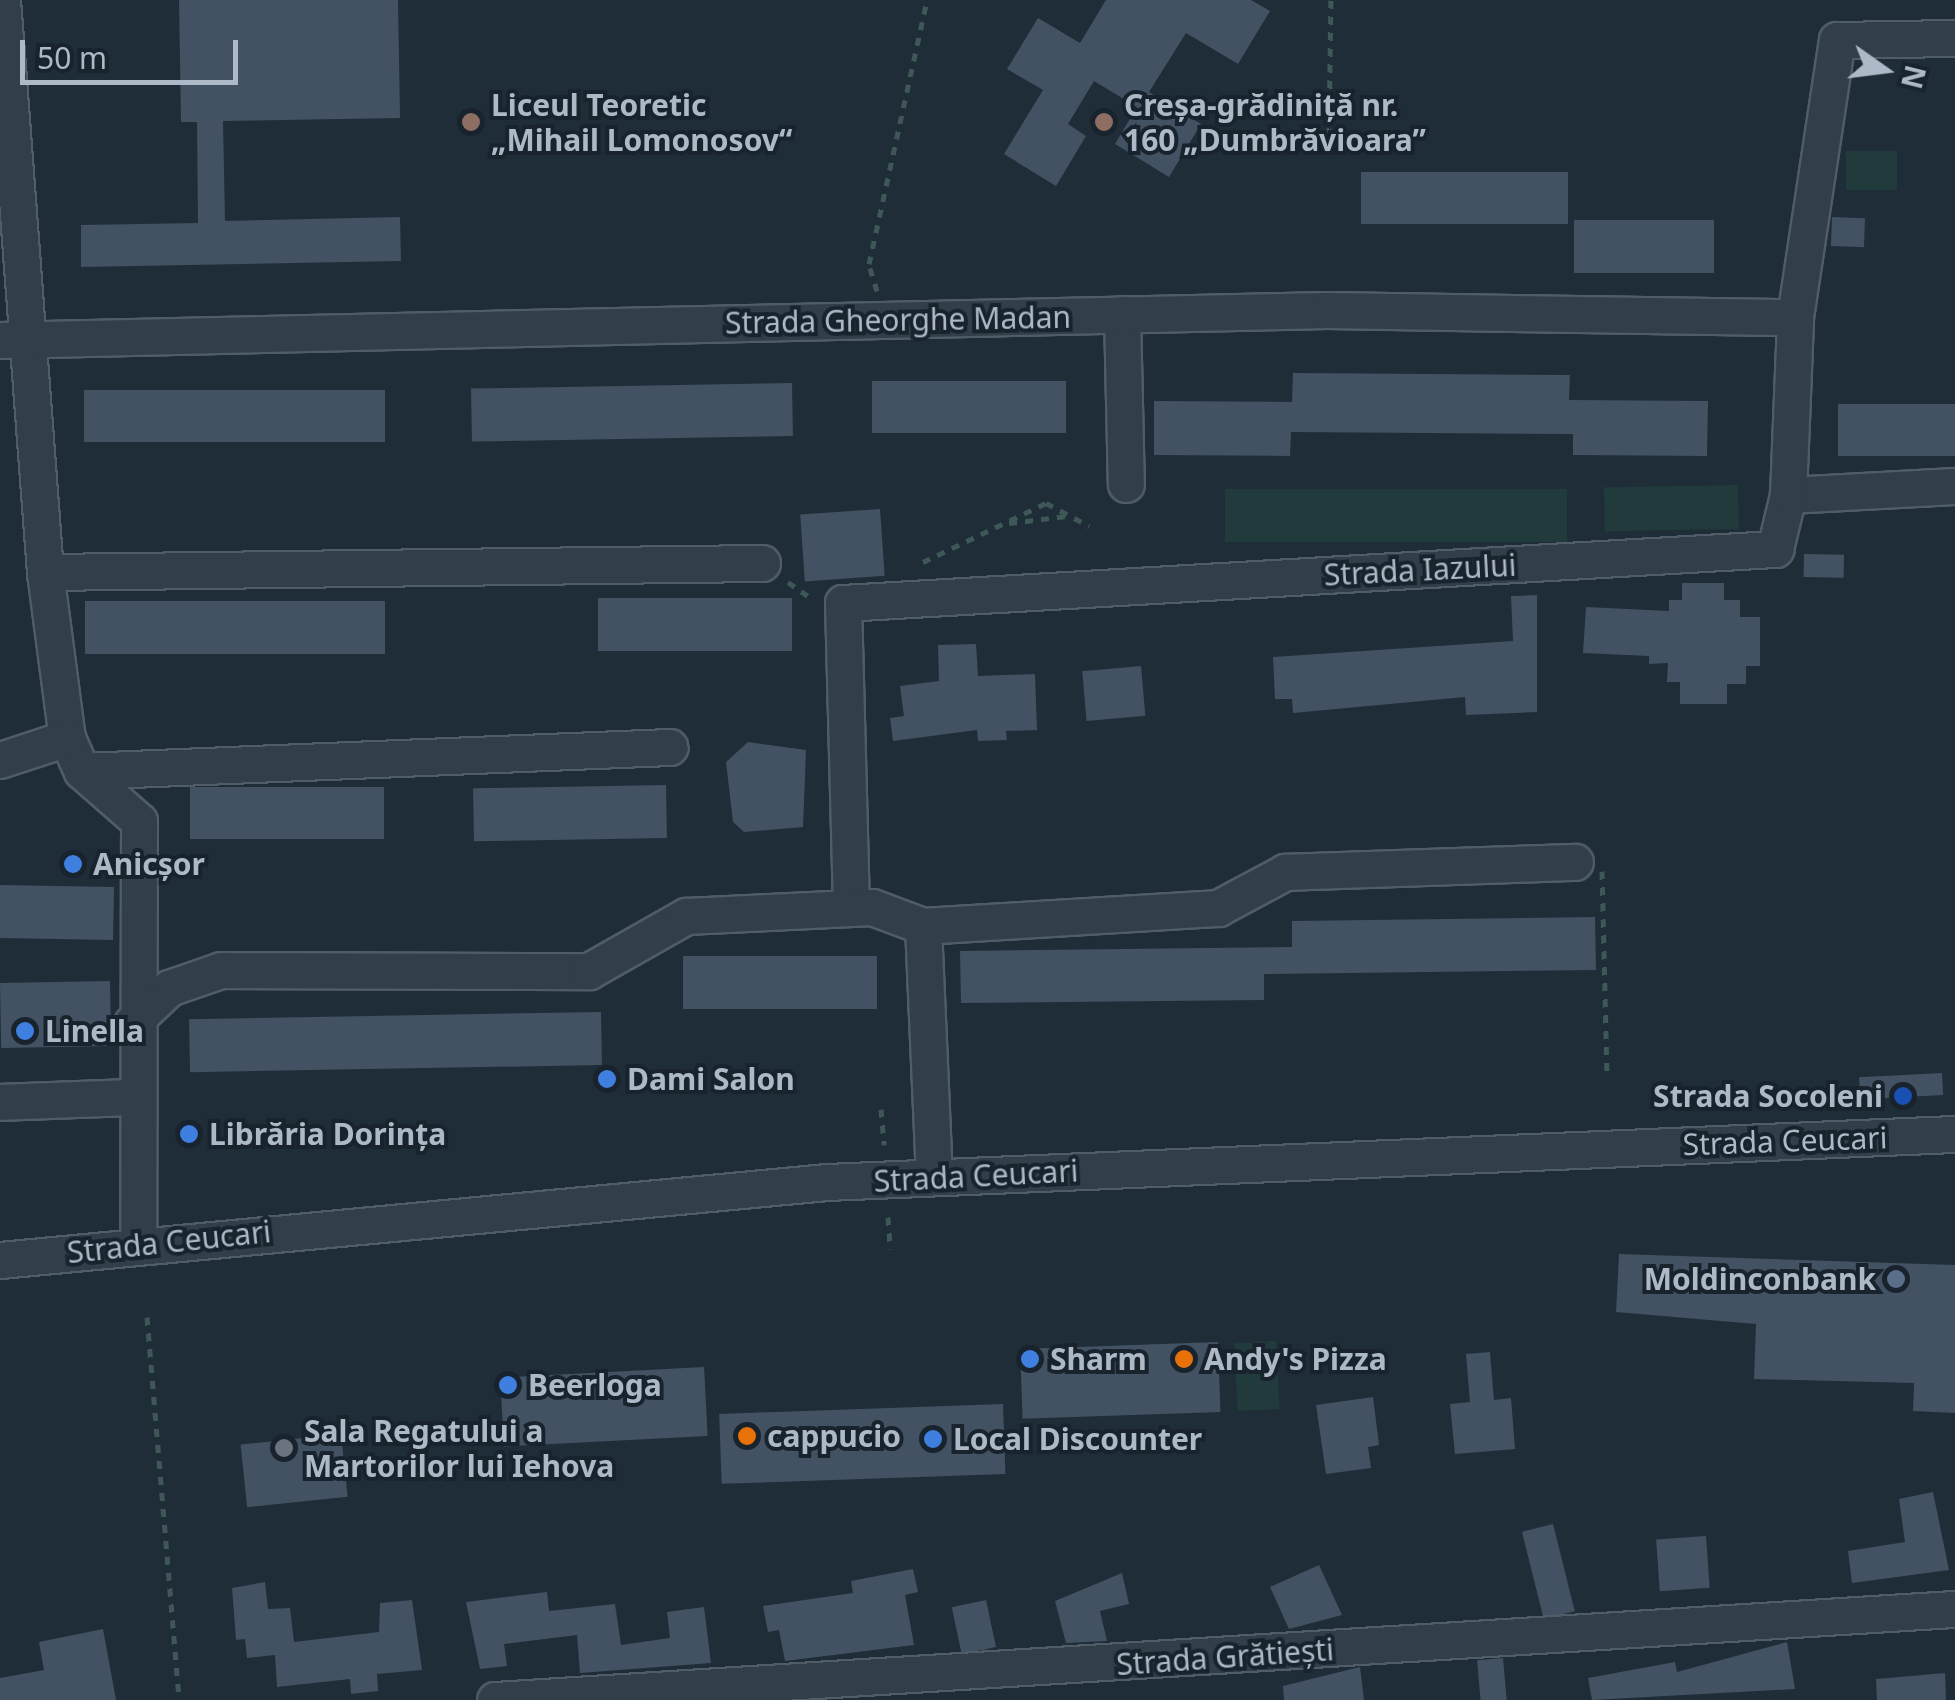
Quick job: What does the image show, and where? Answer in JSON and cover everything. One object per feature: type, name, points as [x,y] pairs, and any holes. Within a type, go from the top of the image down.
[{"type":"street","points":[[2,0],[15,340],[67,738],[82,771],[139,820],[132,1023],[138,1244]]},
{"type":"street","points":[[1955,38],[1836,40],[1795,317],[1788,495],[1955,486]]},
{"type":"street","points":[[1122,314],[1126,484]]},
{"type":"street","name":"Strada Gheorghe Madan","points":[[15,340],[1122,314],[1795,317]]},
{"type":"street","name":"Strada Iazului","points":[[843,604],[1776,549],[1788,495]]},
{"type":"street","points":[[45,572],[762,562]]},
{"type":"street","points":[[843,604],[851,908]]},
{"type":"street","points":[[0,760],[67,738]]},
{"type":"street","points":[[82,771],[670,747]]},
{"type":"street","points":[[132,1023],[169,988],[221,970],[590,971],[671,918],[851,908],[922,926],[1218,908],[1258,878],[1286,872],[1575,862]]},
{"type":"street","points":[[922,926],[934,1177]]},
{"type":"street","points":[[0,1102],[133,1097]]},
{"type":"street","name":"Strada Ceucari","points":[[0,1260],[138,1244],[934,1177],[1955,1134]]},
{"type":"street","name":"Strada Grătiești","points":[[495,1700],[1955,1609]]},
{"type":"path","points":[[893,320],[868,264],[927,0]]},
{"type":"path","points":[[1329,136],[1331,0]]},
{"type":"path","points":[[923,562],[1046,502],[1089,526]]},
{"type":"path","points":[[1009,523],[1070,515]]},
{"type":"path","points":[[762,562],[813,600],[843,604]]},
{"type":"path","points":[[1575,862],[1601,868],[1608,880],[1606,1076]]},
{"type":"path","points":[[881,1109],[884,1145]]},
{"type":"path","points":[[888,1217],[890,1249]]},
{"type":"path","points":[[147,1317],[179,1700]]},
{"type":"green space","points":[[1846,151],[1897,151],[1897,190],[1846,190]]},
{"type":"green space","points":[[1738,485],[1739,529],[1605,531],[1604,487]]},
{"type":"green space","points":[[1225,489],[1567,489],[1567,542],[1225,542]]},
{"type":"green space","points":[[1276,1341],[1280,1409],[1238,1411],[1234,1343]]},
{"type":"building","points":[[179,0],[398,0],[400,118],[223,121],[225,221],[400,217],[401,261],[81,267],[81,225],[198,223],[197,122],[181,122]]},
{"type":"building","points":[[1106,0],[1251,0],[1270,11],[1238,64],[1186,33],[1149,92],[1201,124],[1169,177],[1115,144],[1137,107],[1094,81],[1068,124],[1086,136],[1056,186],[1004,154],[1043,90],[1007,69],[1038,18],[1080,43]]},
{"type":"building","points":[[1361,172],[1568,172],[1568,224],[1361,224]]},
{"type":"building","points":[[1832,217],[1865,218],[1864,247],[1831,246]]},
{"type":"building","points":[[1574,220],[1714,220],[1714,273],[1574,273]]},
{"type":"building","points":[[1293,373],[1570,375],[1569,400],[1708,401],[1707,456],[1573,455],[1573,434],[1291,432],[1290,456],[1154,455],[1154,401],[1292,402]]},
{"type":"building","points":[[872,381],[1066,381],[1066,433],[872,433]]},
{"type":"building","points":[[792,383],[793,436],[472,442],[471,389]]},
{"type":"building","points":[[84,390],[385,390],[385,442],[84,442]]},
{"type":"building","points":[[1838,404],[1955,404],[1955,456],[1838,456]]},
{"type":"building","points":[[880,509],[885,576],[805,581],[800,515]]},
{"type":"building","points":[[1804,554],[1844,555],[1844,578],[1804,577]]},
{"type":"building","points":[[1682,583],[1724,583],[1724,600],[1740,600],[1740,617],[1760,617],[1760,666],[1746,666],[1746,684],[1727,684],[1727,704],[1680,704],[1680,682],[1667,682],[1668,663],[1649,664],[1649,656],[1583,653],[1586,607],[1669,611],[1669,600],[1682,600]]},
{"type":"building","points":[[1537,595],[1537,712],[1466,715],[1465,697],[1293,713],[1292,699],[1275,699],[1273,657],[1513,641],[1511,596]]},
{"type":"building","points":[[598,598],[792,598],[792,651],[598,651]]},
{"type":"building","points":[[85,601],[385,601],[385,654],[85,654]]},
{"type":"building","points":[[976,644],[978,676],[1035,674],[1037,730],[1006,731],[1007,740],[978,741],[977,730],[893,741],[890,718],[904,716],[900,686],[939,681],[938,645]]},
{"type":"building","points":[[1141,666],[1145,716],[1087,721],[1082,671]]},
{"type":"building","points":[[748,742],[806,750],[803,827],[744,832],[733,822],[726,762]]},
{"type":"building","points":[[666,785],[667,838],[474,841],[473,788]]},
{"type":"building","points":[[190,787],[384,787],[384,839],[190,839]]},
{"type":"building","points":[[0,885],[114,887],[113,940],[0,938]]},
{"type":"building","points":[[1595,917],[1596,970],[1264,974],[1264,1000],[961,1003],[960,951],[1292,947],[1292,921]]},
{"type":"building","points":[[683,956],[877,956],[877,1009],[683,1009]]},
{"type":"building","points":[[110,981],[111,1046],[1,1048],[0,983]]},
{"type":"building","points":[[601,1012],[602,1065],[190,1072],[189,1019]]},
{"type":"building","points":[[1942,1073],[1943,1095],[1860,1099],[1859,1077]]},
{"type":"building","points":[[1619,1254],[1955,1265],[1955,1413],[1913,1411],[1914,1383],[1754,1379],[1756,1324],[1616,1312]]},
{"type":"building","points":[[1218,1342],[1220,1412],[1023,1419],[1020,1349]]},
{"type":"building","points":[[1490,1352],[1494,1400],[1511,1398],[1515,1449],[1455,1454],[1450,1404],[1470,1402],[1466,1354]]},
{"type":"building","points":[[704,1367],[708,1436],[504,1447],[500,1378]]},
{"type":"building","points":[[1373,1397],[1379,1445],[1368,1447],[1371,1468],[1326,1474],[1316,1405]]},
{"type":"building","points":[[1003,1404],[1005,1474],[722,1484],[719,1414]]},
{"type":"building","points":[[341,1434],[348,1497],[247,1507],[241,1445]]},
{"type":"building","points":[[1933,1492],[1949,1570],[1852,1583],[1848,1551],[1905,1542],[1899,1499]]},
{"type":"building","points":[[1553,1524],[1575,1611],[1544,1619],[1522,1532]]},
{"type":"building","points":[[1706,1536],[1710,1588],[1660,1591],[1656,1539]]},
{"type":"building","points":[[1319,1565],[1342,1615],[1289,1629],[1270,1587]]},
{"type":"building","points":[[913,1569],[918,1592],[905,1595],[914,1645],[785,1661],[779,1630],[768,1632],[763,1606],[853,1593],[851,1581]]},
{"type":"building","points":[[1122,1573],[1129,1604],[1100,1611],[1107,1641],[1066,1643],[1055,1601]]},
{"type":"building","points":[[265,1582],[268,1609],[290,1608],[294,1642],[379,1632],[380,1603],[412,1600],[422,1670],[377,1674],[378,1691],[351,1694],[350,1679],[277,1687],[275,1655],[247,1658],[245,1639],[236,1640],[232,1588]]},
{"type":"building","points":[[547,1592],[549,1611],[615,1604],[621,1645],[670,1638],[667,1612],[704,1607],[711,1663],[580,1673],[577,1635],[504,1644],[507,1666],[480,1669],[466,1602]]},
{"type":"building","points":[[986,1600],[996,1647],[962,1654],[952,1607]]},
{"type":"building","points":[[103,1629],[116,1700],[0,1700],[0,1678],[44,1670],[39,1642]]},
{"type":"building","points":[[1787,1642],[1795,1689],[1592,1700],[1588,1678],[1675,1662],[1677,1672]]},
{"type":"building","points":[[1503,1658],[1507,1700],[1481,1700],[1477,1660]]},
{"type":"building","points":[[1360,1667],[1364,1700],[1284,1700],[1283,1686]]},
{"type":"building","points":[[1945,1673],[1946,1700],[1877,1700],[1876,1679]]},
{"type":"place","name":"Liceul Teoretic „Mihail Lomonosov“","points":[[471,122]]},
{"type":"place","name":"Creșa-grădiniță nr. 160 „Dumbrăvioara”","points":[[1104,122]]},
{"type":"place","name":"Anicșor","points":[[73,864]]},
{"type":"place","name":"Linella","points":[[25,1031]]},
{"type":"place","name":"Dami Salon","points":[[607,1079]]},
{"type":"place","name":"Strada Socoleni","points":[[1903,1096]]},
{"type":"place","name":"Librăria Dorința","points":[[189,1134]]},
{"type":"place","name":"Moldinconbank","points":[[1896,1279]]},
{"type":"place","name":"Sharm","points":[[1030,1359]]},
{"type":"place","name":"Andy's Pizza","points":[[1184,1359]]},
{"type":"place","name":"Beerloga","points":[[508,1385]]},
{"type":"place","name":"cappucio","points":[[747,1436]]},
{"type":"place","name":"Local Discounter","points":[[933,1439]]},
{"type":"place","name":"Sala Regatului a Martorilor lui Iehova","points":[[284,1448]]}]
